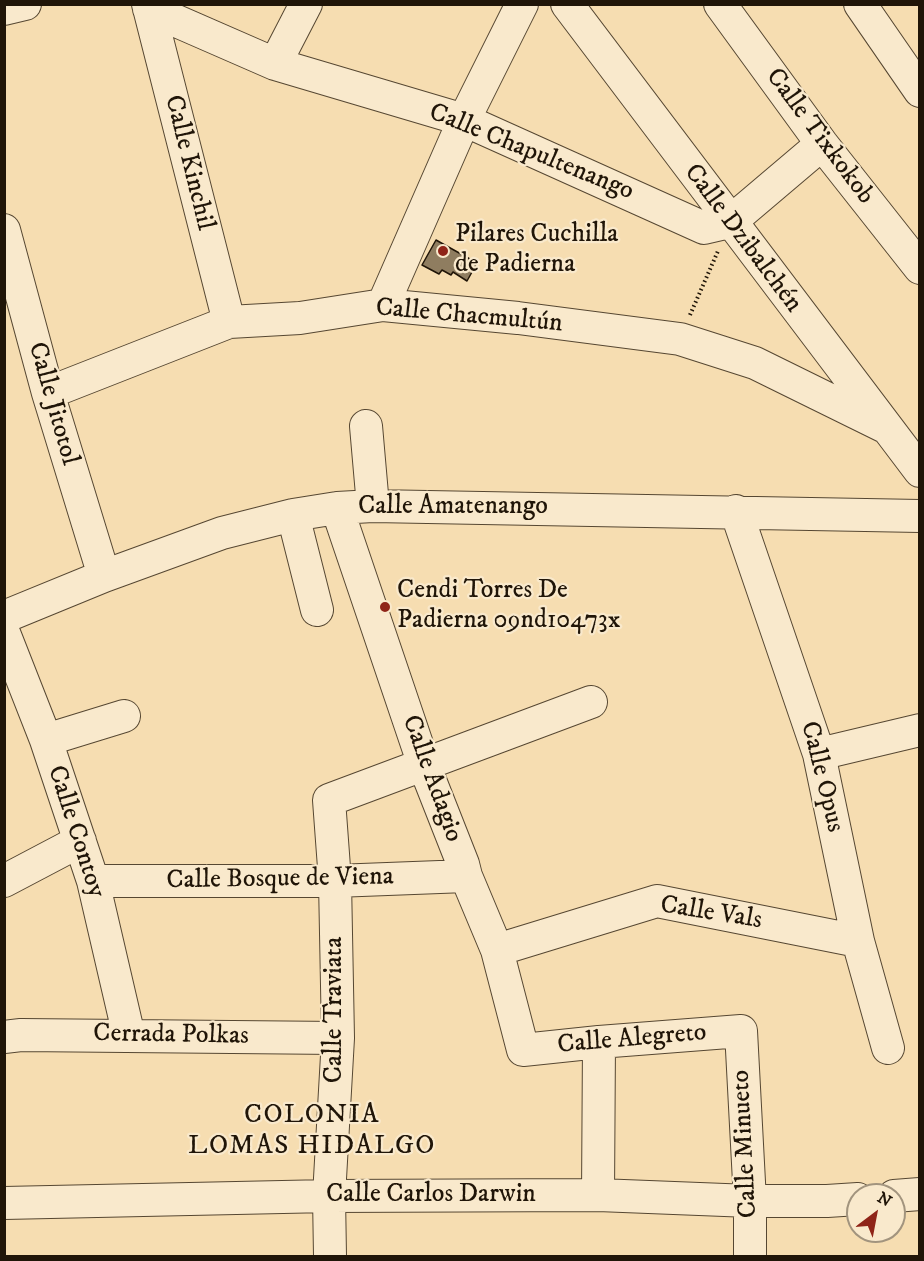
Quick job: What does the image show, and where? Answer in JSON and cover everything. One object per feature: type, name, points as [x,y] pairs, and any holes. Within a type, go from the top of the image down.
[{"type":"street","points":[[4,9],[25,4]]},
{"type":"street","points":[[275,64],[306,4]]},
{"type":"street","points":[[383,304],[464,120],[522,4]]},
{"type":"street","name":"Calle Dzibalchén","points":[[567,4],[920,471]]},
{"type":"street","name":"Calle Tixkokob","points":[[720,4],[822,144],[920,268]]},
{"type":"street","points":[[860,4],[920,91]]},
{"type":"street","name":"Calle Chapultenango","points":[[148,7],[275,64],[464,120],[704,228],[730,222]]},
{"type":"street","name":"Calle Kinchil","points":[[148,7],[229,322]]},
{"type":"street","points":[[730,222],[822,144]]},
{"type":"street","name":"Calle Jitotol","points":[[4,230],[48,393],[104,576]]},
{"type":"street","name":"Calle Chacmultún","points":[[48,393],[229,322],[300,318],[383,304],[518,318],[680,339],[754,363],[885,427]]},
{"type":"street","points":[[366,426],[373,506]]},
{"type":"street","name":"Calle Amatenango","points":[[4,617],[104,576],[222,533],[293,515],[338,508],[373,506],[920,516]]},
{"type":"street","name":"Calle Adagio","points":[[338,508],[424,765],[497,950],[523,1050]]},
{"type":"street","name":"Calle Opus","points":[[736,512],[819,754],[858,941],[888,1048]]},
{"type":"street","points":[[293,515],[317,610]]},
{"type":"street","name":"Calle Contoy","points":[[4,633],[46,740],[93,881],[129,1036]]},
{"type":"street","points":[[424,765],[591,702]]},
{"type":"street","points":[[46,740],[124,716]]},
{"type":"street","points":[[819,754],[920,730]]},
{"type":"street","name":"Calle Traviata","points":[[330,1257],[329,1196],[339,1038],[335,881],[329,800],[424,765]]},
{"type":"street","points":[[4,881],[80,841]]},
{"type":"street","name":"Calle Bosque de Viena","points":[[93,881],[335,881],[466,876]]},
{"type":"street","name":"Calle Vals","points":[[497,950],[657,901],[858,941]]},
{"type":"street","name":"Calle Alegreto","points":[[523,1050],[741,1031]]},
{"type":"street","name":"Calle Minueto","points":[[741,1031],[750,1201],[750,1257]]},
{"type":"street","name":"Cerrada Polkas","points":[[4,1037],[339,1038]]},
{"type":"street","points":[[598,1195],[599,1042]]},
{"type":"street","name":"Calle Carlos Darwin","points":[[4,1203],[329,1196],[598,1195],[750,1201],[846,1200]]},
{"type":"path","points":[[680,339],[730,222]]},
{"type":"building","name":"Pilares Cuchilla de Padierna","points":[[436,240],[477,263],[467,281],[453,272],[451,275],[442,270],[439,274],[422,265]]},
{"type":"place","name":"Pilares Cuchilla de Padierna","points":[[443,251]]},
{"type":"place","name":"Cendi Torres De Padierna 09nd10473x","points":[[385,607]]},
{"type":"district","name":"COLONIA LOMAS HIDALGO","points":[[312,1132]]}]
